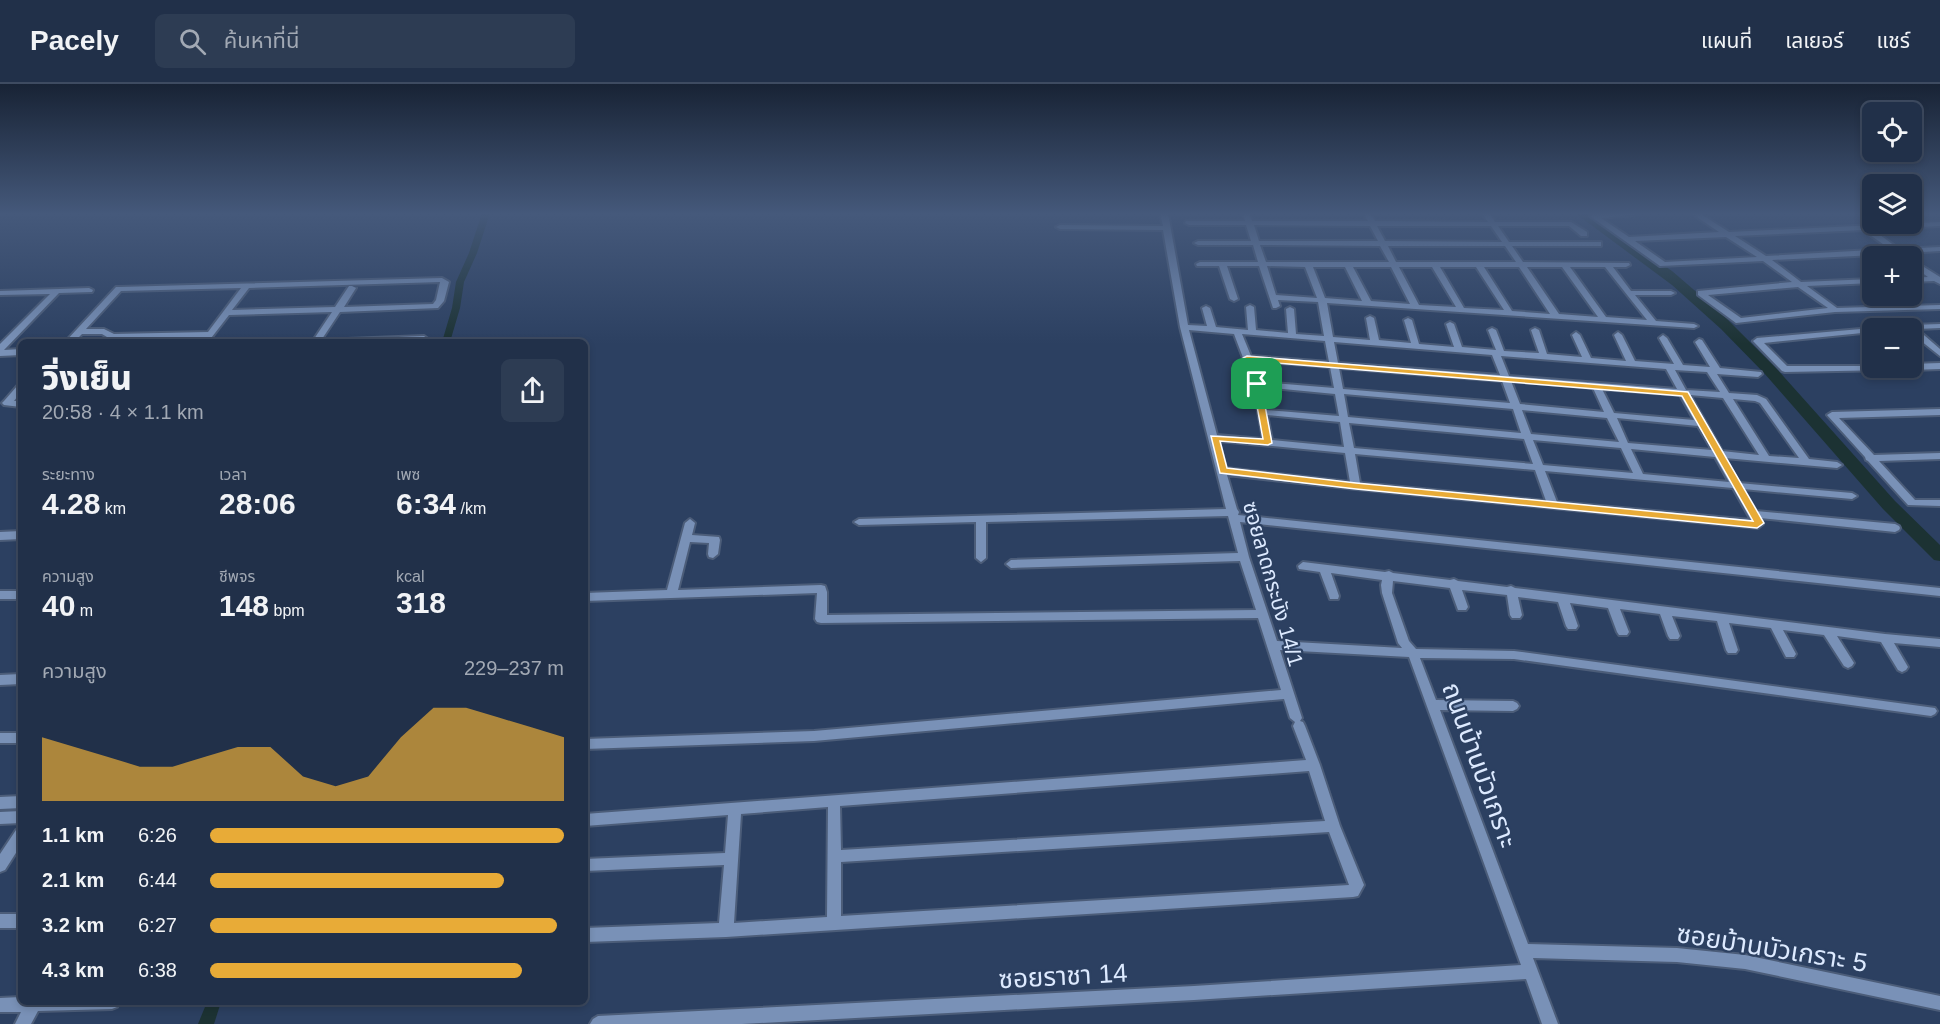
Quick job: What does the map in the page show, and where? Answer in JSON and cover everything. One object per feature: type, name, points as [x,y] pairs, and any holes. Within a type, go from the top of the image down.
[{"type":"street","name":"ซอยลาดกระบัง 14/1","points":[[834,922],[1353,891],[1357,885],[1333,826],[1314,765],[1285,688],[1274,645],[1244,557],[1184,327],[1171,257]]},
{"type":"street","points":[[1262,257],[1276,306]]},
{"type":"street","points":[[1323,257],[1326,264]]},
{"type":"street","points":[[1390,257],[1415,305]]},
{"type":"street","points":[[1516,257],[1556,316]]},
{"type":"street","points":[[1653,257],[1663,264],[1803,257]]},
{"type":"street","points":[[1764,258],[1835,310]]},
{"type":"street","points":[[1200,264],[1626,265]]},
{"type":"street","points":[[1222,264],[1233,299]]},
{"type":"street","points":[[1308,264],[1322,300],[1356,486]]},
{"type":"street","points":[[1348,264],[1367,302]]},
{"type":"street","points":[[1435,265],[1461,309]]},
{"type":"street","points":[[1479,265],[1509,312]]},
{"type":"street","points":[[1564,265],[1604,320]]},
{"type":"street","points":[[1607,265],[1653,323]]},
{"type":"street","points":[[1922,268],[1939,280]]},
{"type":"street","points":[[72,339],[119,289],[442,280],[445,282],[440,301],[435,306],[225,313]]},
{"type":"street","points":[[1922,280],[1939,280]]},
{"type":"street","points":[[1862,281],[1801,284],[1701,293],[1739,321],[1835,310],[1940,307]]},
{"type":"street","points":[[81,331],[104,332],[112,338],[207,338],[246,287]]},
{"type":"street","points":[[318,339],[352,288]]},
{"type":"street","points":[[0,293],[89,290]]},
{"type":"street","points":[[0,351],[57,291]]},
{"type":"street","points":[[1629,293],[1671,293]]},
{"type":"street","points":[[1274,297],[1694,326]]},
{"type":"street","points":[[1250,307],[1252,333]]},
{"type":"street","points":[[1206,308],[1212,329]]},
{"type":"street","points":[[1290,309],[1292,337]]},
{"type":"street","points":[[1370,318],[1375,344]]},
{"type":"street","points":[[1408,320],[1416,347]]},
{"type":"street","points":[[1450,324],[1459,350]]},
{"type":"street","points":[[1922,327],[1940,326]]},
{"type":"street","points":[[1184,327],[1758,374]]},
{"type":"street","points":[[1492,330],[1506,379],[1552,505]]},
{"type":"street","points":[[1535,330],[1544,357]]},
{"type":"street","points":[[1862,331],[1757,342],[1782,368],[1788,370],[1862,369]]},
{"type":"street","points":[[1237,332],[1257,384],[1268,443]]},
{"type":"street","points":[[1576,335],[1588,360]]},
{"type":"street","points":[[1618,335],[1632,364]]},
{"type":"street","points":[[1223,471],[1356,486],[1758,524],[1685,394],[1663,338]]},
{"type":"street","points":[[1922,338],[1940,353]]},
{"type":"street","points":[[1699,342],[1725,397],[1766,459]]},
{"type":"street","points":[[0,351],[18,352]]},
{"type":"street","points":[[1247,358],[1757,398],[1763,401],[1808,463]]},
{"type":"street","points":[[1922,367],[1940,366]]},
{"type":"street","points":[[1257,384],[1701,423]]},
{"type":"street","points":[[1597,387],[1640,477]]},
{"type":"street","points":[[18,390],[7,402],[18,404]]},
{"type":"street","points":[[1262,412],[1837,465]]},
{"type":"street","points":[[1940,412],[1832,415],[1912,503],[1940,503]]},
{"type":"street","points":[[1214,438],[1852,496]]},
{"type":"street","points":[[1869,458],[1940,456]]},
{"type":"street","points":[[1754,514],[1895,528]]},
{"type":"street","points":[[859,522],[1234,515],[1940,592]]},
{"type":"street","points":[[981,519],[981,558]]},
{"type":"street","points":[[671,594],[690,524]]},
{"type":"street","points":[[0,536],[18,535]]},
{"type":"street","points":[[686,538],[715,540],[713,554]]},
{"type":"street","points":[[1011,564],[1244,557]]},
{"type":"street","points":[[1303,566],[1940,643]]},
{"type":"street","points":[[1324,568],[1334,596]]},
{"type":"street","name":"ถนนบ้านบัวเกราะ","points":[[1389,575],[1386,585],[1387,593],[1404,643],[1413,653],[1550,1024]]},
{"type":"street","points":[[1454,583],[1462,607]]},
{"type":"street","points":[[588,597],[820,589],[822,592],[821,619],[1262,614]]},
{"type":"street","points":[[1511,590],[1516,615]]},
{"type":"street","points":[[0,596],[18,595]]},
{"type":"street","points":[[1562,597],[1572,626]]},
{"type":"street","points":[[1612,603],[1623,632]]},
{"type":"street","points":[[1664,610],[1674,636]]},
{"type":"street","points":[[1721,617],[1732,650]]},
{"type":"street","points":[[1774,624],[1790,654]]},
{"type":"street","points":[[1828,631],[1848,663]]},
{"type":"street","points":[[1885,638],[1902,667]]},
{"type":"street","points":[[1274,645],[1514,656],[1931,711]]},
{"type":"street","points":[[0,680],[18,679]]},
{"type":"street","points":[[588,744],[779,739],[1288,694]]},
{"type":"street","points":[[1432,705],[1513,706]]},
{"type":"street","points":[[0,738],[18,738]]},
{"type":"street","points":[[588,820],[1314,765]]},
{"type":"street","points":[[0,803],[18,802]]},
{"type":"street","points":[[588,935],[726,930],[834,922],[834,802]]},
{"type":"street","points":[[726,930],[735,809]]},
{"type":"street","points":[[0,818],[18,817]]},
{"type":"street","points":[[835,856],[1333,826]]},
{"type":"street","points":[[0,866],[15,852]]},
{"type":"street","points":[[588,865],[732,859]]},
{"type":"street","points":[[0,921],[18,921]]},
{"type":"street","name":"ซอยบ้านบัวเกราะ 5","points":[[1523,951],[1677,955],[1745,962],[1940,1003]]},
{"type":"street","name":"ซอยราชา 14","points":[[598,1024],[1530,972]]},
{"type":"street","points":[[0,1005],[18,1004]]},
{"type":"street","points":[[23,1024],[34,1005]]},
{"type":"waterway","points":[[447,339],[456,308],[460,282],[471,257]]},
{"type":"waterway","points":[[1642,257],[1687,290],[1745,344],[1864,479],[1940,555]]},
{"type":"waterway","points":[[206,1024],[213,1005]]},
{"type":"route","points":[[1247,358],[1685,394],[1759,523],[1757,525],[1223,471],[1214,438],[1268,443],[1257,384],[1247,358]]}]
